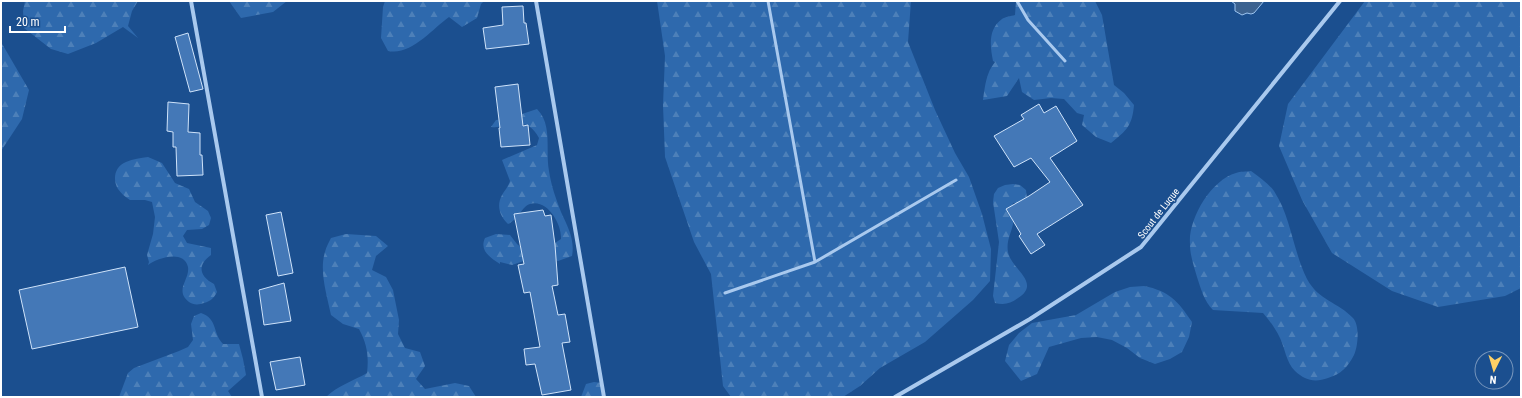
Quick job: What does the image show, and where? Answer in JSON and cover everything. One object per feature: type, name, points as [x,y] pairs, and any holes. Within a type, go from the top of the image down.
[{"type":"street","points":[[190,1],[262,397]]},
{"type":"street","points":[[536,1],[604,397]]},
{"type":"street","name":"Scout de Luque","points":[[895,397],[1030,319],[1141,247],[1340,1]]},
{"type":"lane","points":[[768,1],[815,262]]},
{"type":"lane","points":[[1017,1],[1028,20],[1065,61]]},
{"type":"lane","points":[[725,293],[815,262],[956,180]]},
{"type":"green space","points":[[25,1],[138,1],[132,11],[128,26],[138,38],[123,27],[96,43],[68,54],[51,49],[24,28],[23,11]]},
{"type":"green space","points":[[229,1],[287,1],[273,12],[241,18]]},
{"type":"green space","points":[[385,1],[484,1],[481,4],[477,18],[462,27],[449,17],[413,46],[397,51],[388,51],[381,38],[383,7]]},
{"type":"green space","points":[[657,1],[911,1],[908,42],[935,110],[955,153],[969,177],[982,214],[991,249],[990,281],[973,300],[925,342],[880,368],[860,386],[843,397],[731,397],[723,386],[711,274],[694,242],[665,157],[663,105],[665,56]]},
{"type":"green space","points":[[1016,1],[1095,1],[1102,15],[1114,85],[1124,93],[1134,105],[1132,118],[1128,127],[1111,143],[1096,137],[1082,125],[1084,115],[1077,113],[1064,99],[1051,98],[1034,100],[1022,92],[1019,78],[1007,96],[983,100],[988,75],[995,62],[993,61],[991,50],[992,33],[997,23],[1002,19],[1015,15]]},
{"type":"green space","points":[[1365,1],[1521,1],[1521,288],[1505,296],[1438,307],[1392,291],[1332,253],[1302,200],[1279,146],[1288,104]]},
{"type":"green space","points":[[1,42],[29,90],[22,119],[1,151]]},
{"type":"green space","points":[[537,109],[542,115],[547,130],[548,163],[552,187],[573,244],[572,256],[558,261],[551,258],[555,243],[561,239],[561,233],[553,214],[548,209],[537,203],[527,205],[515,219],[508,224],[503,218],[499,207],[500,199],[510,181],[502,160],[537,145],[539,138],[534,130],[523,124],[491,127],[496,120],[518,117],[522,114]]},
{"type":"green space","points":[[148,157],[162,163],[175,183],[189,189],[195,202],[208,211],[211,218],[209,225],[202,229],[187,230],[183,236],[187,243],[211,248],[211,255],[203,263],[202,270],[205,278],[214,284],[217,292],[212,299],[206,302],[194,304],[185,298],[183,289],[188,272],[186,261],[181,258],[170,257],[157,260],[148,265],[149,262],[147,255],[153,234],[155,217],[152,202],[145,200],[130,200],[123,195],[116,185],[115,177],[119,166],[131,160]]},
{"type":"green space","points":[[1251,171],[1269,185],[1280,201],[1298,257],[1307,279],[1317,292],[1353,318],[1357,326],[1357,347],[1349,363],[1344,370],[1323,380],[1310,380],[1302,377],[1295,371],[1288,359],[1278,334],[1263,313],[1213,310],[1203,295],[1192,261],[1190,244],[1190,234],[1197,212],[1210,192],[1227,177],[1238,172]]},
{"type":"green space","points":[[1013,184],[1020,185],[1026,190],[1027,198],[1021,203],[1013,203],[1013,224],[1008,241],[1008,252],[1010,258],[1026,281],[1027,287],[1025,292],[1010,303],[998,304],[995,303],[993,296],[999,242],[993,202],[994,194],[998,188]]},
{"type":"green space","points":[[346,234],[376,236],[388,246],[376,256],[372,270],[386,277],[393,290],[399,320],[398,334],[405,348],[420,352],[425,366],[416,379],[425,389],[455,383],[469,386],[476,397],[326,397],[340,387],[367,373],[367,350],[362,334],[359,329],[343,324],[331,315],[324,284],[323,259],[325,250],[331,238]]},
{"type":"green space","points":[[496,234],[510,235],[523,249],[527,260],[512,265],[500,262],[500,264],[490,257],[484,247],[485,238]]},
{"type":"green space","points":[[1144,286],[1160,291],[1172,298],[1182,308],[1192,322],[1189,337],[1182,352],[1170,359],[1155,364],[1140,358],[1127,348],[1112,340],[1097,337],[1081,338],[1049,347],[1037,374],[1021,381],[1005,361],[1009,345],[1019,333],[1032,323],[1076,315],[1115,292],[1130,287]]},
{"type":"green space","points":[[201,313],[213,322],[217,335],[223,344],[239,344],[246,375],[228,391],[232,397],[119,397],[128,373],[134,368],[188,347],[193,340],[191,324],[194,316]]},
{"type":"green space","points":[[594,382],[602,383],[603,397],[581,397],[586,384]]},
{"type":"shaded area","points":[[1231,1],[1264,1],[1254,13],[1242,15],[1235,11],[1235,4]]},
{"type":"building","points":[[523,6],[524,23],[526,23],[529,44],[486,49],[483,28],[503,25],[502,7]]},
{"type":"building","points":[[188,33],[203,89],[190,92],[175,37]]},
{"type":"building","points":[[518,84],[523,126],[528,125],[530,145],[501,147],[495,87]]},
{"type":"building","points":[[168,102],[189,104],[188,132],[200,133],[200,155],[202,155],[203,175],[177,176],[176,147],[173,147],[173,132],[167,131]]},
{"type":"building","points":[[1039,104],[1044,113],[1056,106],[1077,141],[1050,158],[1083,205],[1037,234],[1045,245],[1031,254],[1019,236],[1021,234],[1006,209],[1050,182],[1031,158],[1014,167],[994,136],[1024,119],[1021,115]]},
{"type":"building","points":[[543,210],[545,216],[551,215],[558,285],[552,286],[558,315],[565,314],[570,342],[562,343],[571,390],[542,395],[535,364],[526,365],[524,349],[540,347],[530,292],[524,293],[518,265],[524,264],[514,214]]},
{"type":"building","points":[[281,212],[293,273],[278,276],[266,215]]},
{"type":"building","points":[[125,267],[138,327],[32,349],[19,290]]},
{"type":"building","points":[[284,283],[291,321],[264,325],[259,290]]},
{"type":"building","points":[[300,357],[305,385],[276,390],[270,362]]}]
